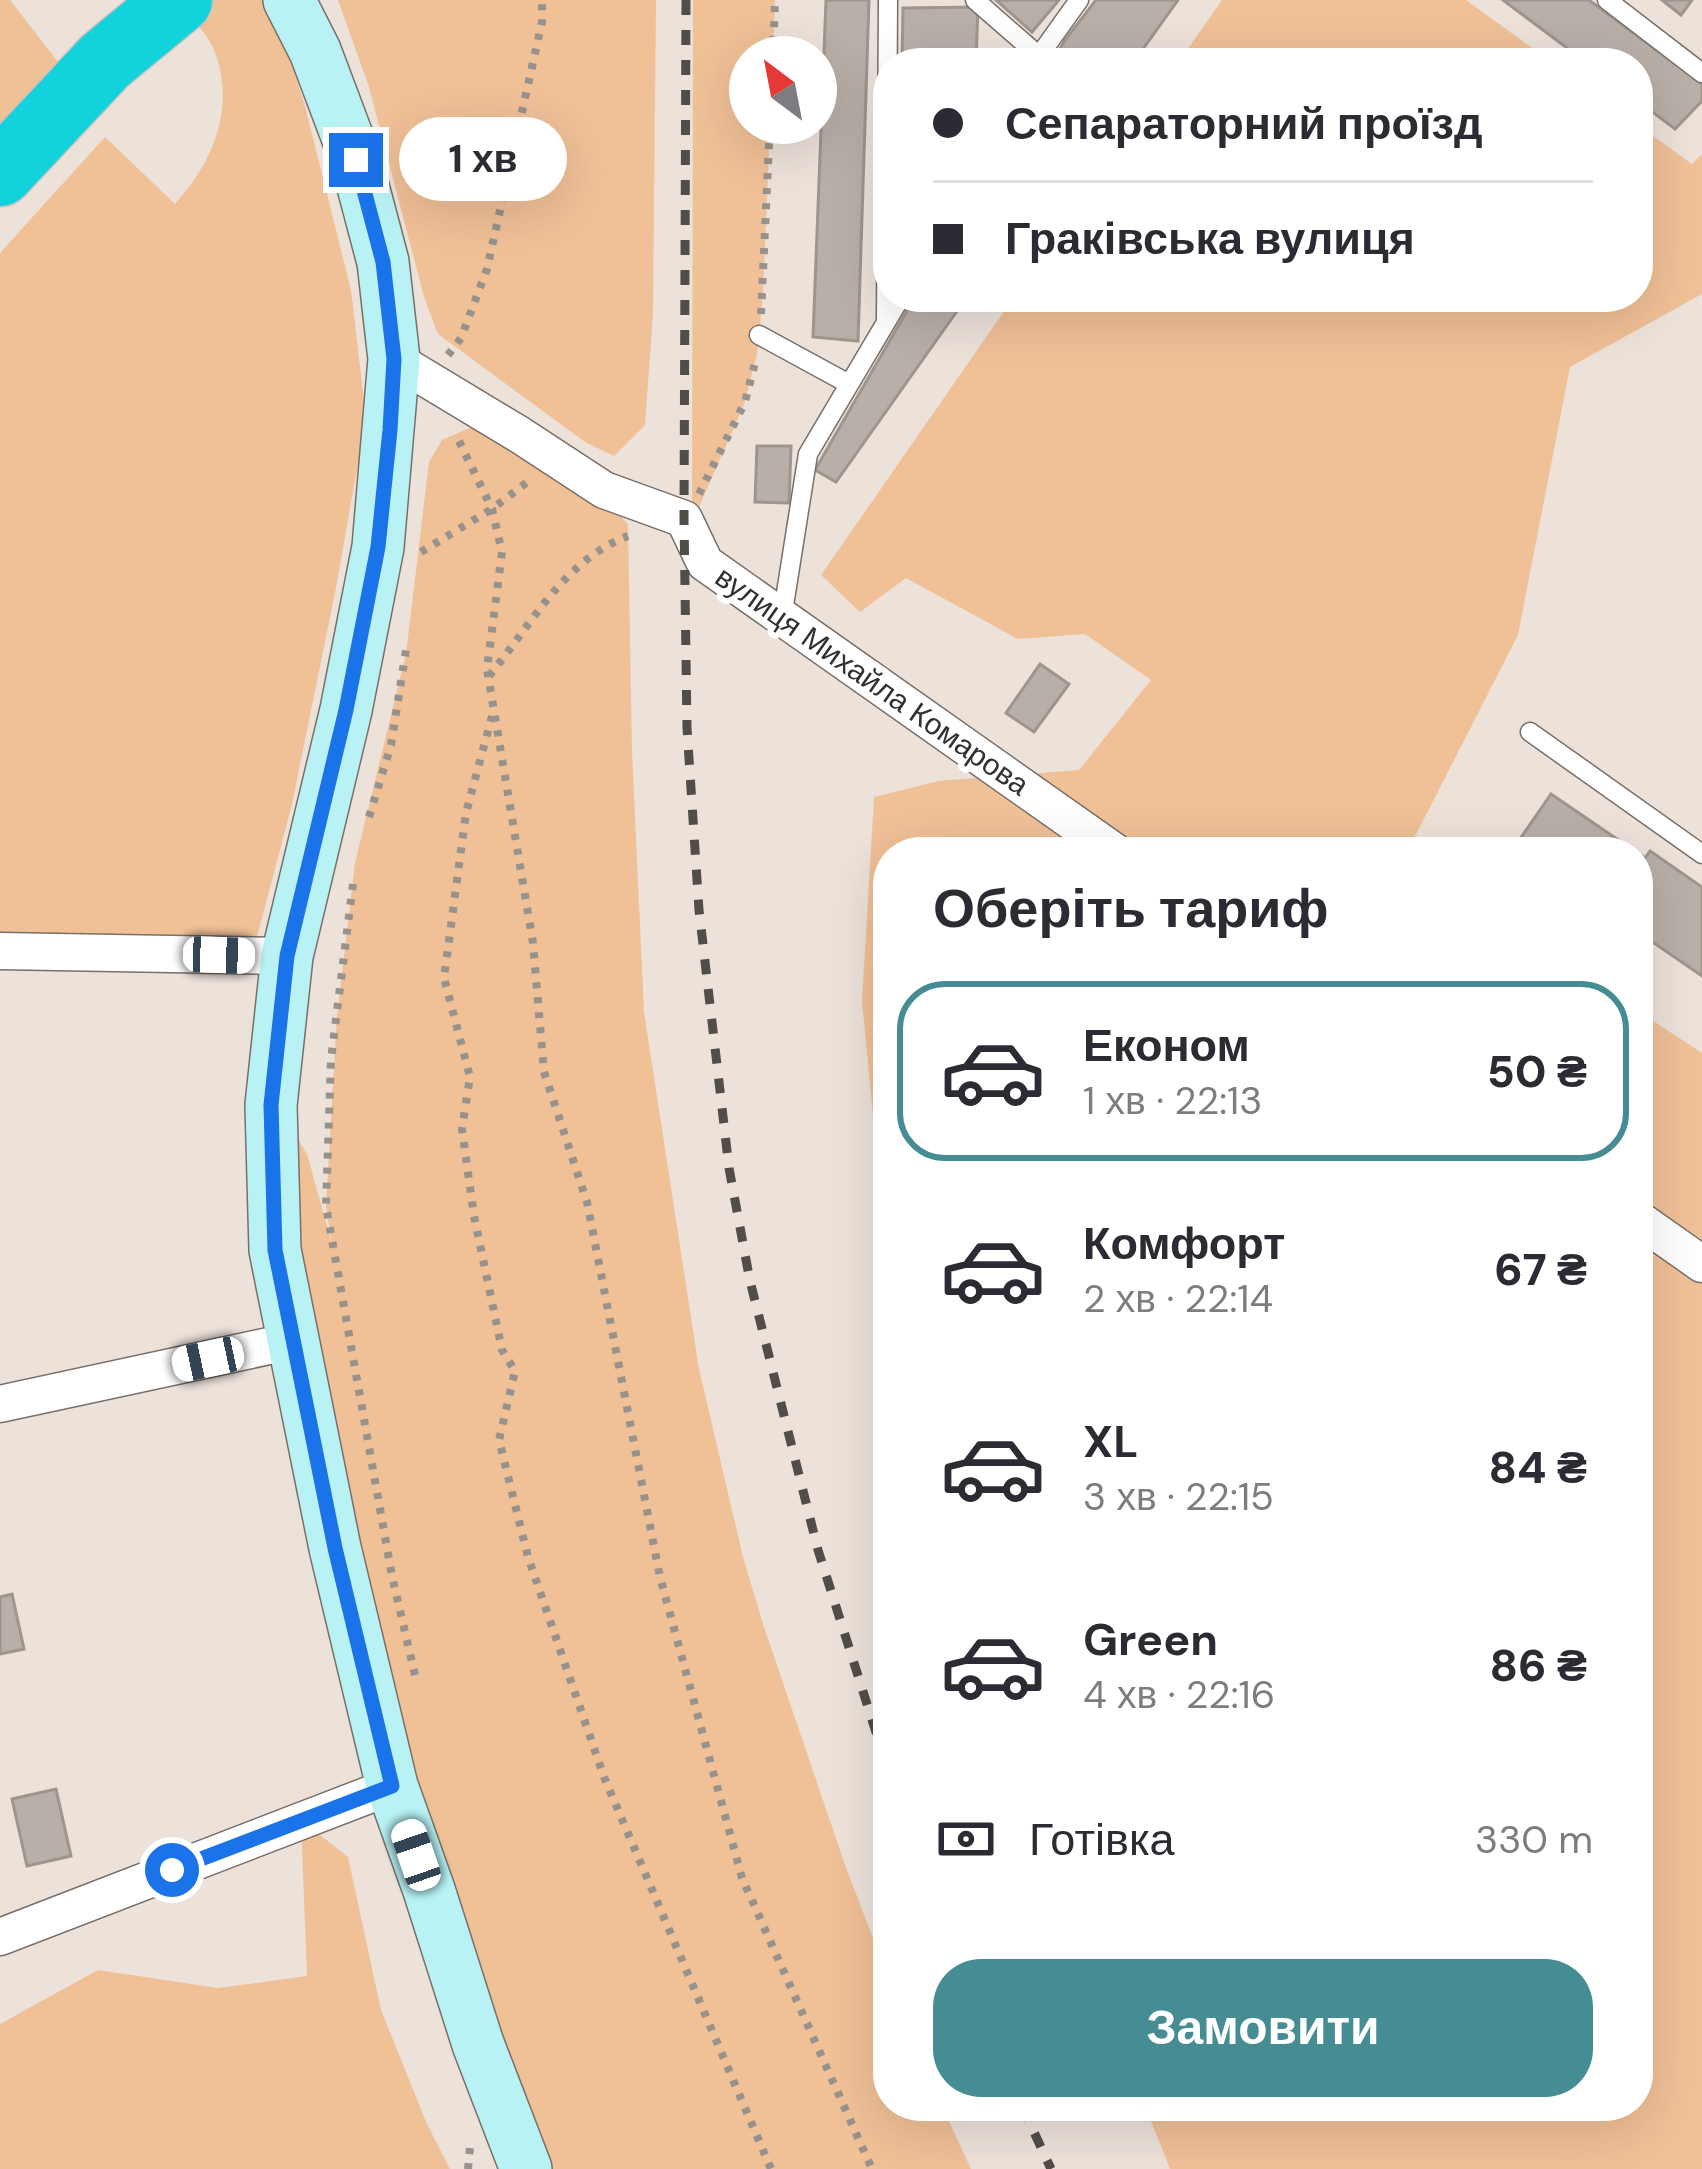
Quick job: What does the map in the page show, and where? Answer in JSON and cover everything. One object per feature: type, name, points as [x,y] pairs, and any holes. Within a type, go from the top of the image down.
[{"type":"highway","points":[[0,173],[105,61],[179,0]]},
{"type":"street","points":[[289,0],[315,51],[356,160],[412,370],[346,710],[287,956],[271,1105],[275,1250],[335,1548],[392,1786],[478,2044],[526,2169]]},
{"type":"street","points":[[412,370],[604,490],[684,519]]},
{"type":"street","name":"вулиця Михайла Комарова","points":[[684,519],[705,563],[1094,837]]},
{"type":"street","points":[[0,952],[287,956]]},
{"type":"street","points":[[1653,1230],[1702,1264]]},
{"type":"street","points":[[0,1404],[292,1341]]},
{"type":"street","points":[[0,1937],[392,1786]]},
{"type":"lane","points":[[888,0],[888,48]]},
{"type":"lane","points":[[975,0],[1025,48]]},
{"type":"lane","points":[[1045,48],[1079,0]]},
{"type":"lane","points":[[1607,0],[1701,73]]},
{"type":"lane","points":[[1701,73],[1698,51],[1702,46]]},
{"type":"lane","points":[[886,312],[886,322]]},
{"type":"lane","points":[[782,618],[808,454],[892,312]]},
{"type":"lane","points":[[759,335],[849,384]]},
{"type":"lane","points":[[1529,732],[1702,854]]},
{"type":"path","points":[[412,370],[460,338],[487,269],[542,22],[542,0]]},
{"type":"path","points":[[774,36],[775,0]]},
{"type":"path","points":[[421,552],[492,508],[557,459]]},
{"type":"path","points":[[492,508],[502,552],[487,669],[533,943],[544,1072],[587,1202],[660,1577],[742,1877],[872,2169]]},
{"type":"path","points":[[488,677],[567,574],[608,544],[684,519]]},
{"type":"path","points":[[418,572],[424,536]]},
{"type":"path","points":[[367,824],[392,746],[409,633]]},
{"type":"path","points":[[494,709],[466,813],[444,978],[470,1077],[462,1129],[475,1216],[502,1350],[515,1371],[499,1440],[528,1557],[604,1777],[771,2169]]},
{"type":"path","points":[[355,863],[331,1059],[326,1206],[392,1576],[418,1689]]},
{"type":"shaded area","points":[[0,0],[10,0],[65,71],[0,137]]},
{"type":"shaded area","points":[[178,0],[266,0],[280,28],[305,106],[351,290],[366,418],[292,804],[252,956],[0,940],[0,253],[105,137],[175,204],[200,171],[221,116],[221,76],[205,33]]},
{"type":"shaded area","points":[[338,0],[656,0],[653,313],[645,425],[614,456],[585,442],[438,334],[369,87]]},
{"type":"shaded area","points":[[693,0],[775,0],[774,36],[729,36],[729,144],[769,144],[763,296],[757,354],[745,402],[692,523]]},
{"type":"shaded area","points":[[1222,0],[1466,0],[1532,48],[1188,48]]},
{"type":"shaded area","points":[[1653,136],[1692,164],[1702,154],[1702,294],[1570,367],[1518,635],[1415,837],[873,837],[873,1116],[862,1001],[874,797],[938,781],[1079,770],[1151,680],[1085,634],[1018,639],[906,578],[860,612],[821,575],[1004,312],[1653,312]]},
{"type":"shaded area","points":[[483,422],[605,499],[628,524],[644,1012],[699,1369],[763,1624],[873,1938],[873,2121],[949,2121],[971,2169],[549,2169],[472,1978],[337,1497],[279,1108],[307,1154],[332,1244],[326,1206],[337,1015],[355,863],[406,654],[429,462],[442,440]]},
{"type":"shaded area","points":[[1653,1021],[1702,1053],[1702,2169],[1170,2169],[1151,2121],[1653,2121]]},
{"type":"shaded area","points":[[301,1820],[348,1857],[381,2010],[450,2169],[0,2169],[0,2024],[98,1970],[218,1988],[307,1976]]},
{"type":"building","points":[[826,0],[869,0],[858,341],[813,337],[820,144],[837,144],[837,36],[825,36]]},
{"type":"building","points":[[996,0],[1059,0],[1032,32]]},
{"type":"building","points":[[1096,0],[1178,0],[1144,48],[1060,48]]},
{"type":"building","points":[[1503,0],[1589,0],[1702,84],[1702,101],[1675,129],[1653,112],[1653,48],[1567,48]]},
{"type":"building","points":[[1662,0],[1692,0],[1681,15]]},
{"type":"building","points":[[978,7],[977,48],[902,48],[903,8]]},
{"type":"building","points":[[906,312],[956,312],[836,482],[815,470]]},
{"type":"building","points":[[757,446],[791,446],[789,503],[755,502]]},
{"type":"building","points":[[1040,664],[1069,684],[1034,732],[1006,713]]},
{"type":"building","points":[[1551,794],[1614,837],[1521,837]]},
{"type":"building","points":[[1653,853],[1702,887],[1702,976],[1653,942]]},
{"type":"building","points":[[12,1594],[24,1649],[0,1654],[0,1597]]},
{"type":"building","points":[[56,1789],[71,1856],[27,1866],[12,1799]]},
{"type":"railway","points":[[686,0],[684,519],[687,728],[699,910],[729,1168],[750,1281],[818,1550],[873,1723]]},
{"type":"railway","points":[[1029,2121],[1051,2169]]},
{"type":"route","points":[[172,1870],[392,1786],[335,1548],[275,1250],[271,1105],[287,956],[346,710],[378,547],[390,430],[394,359],[383,262],[356,160]]}]
